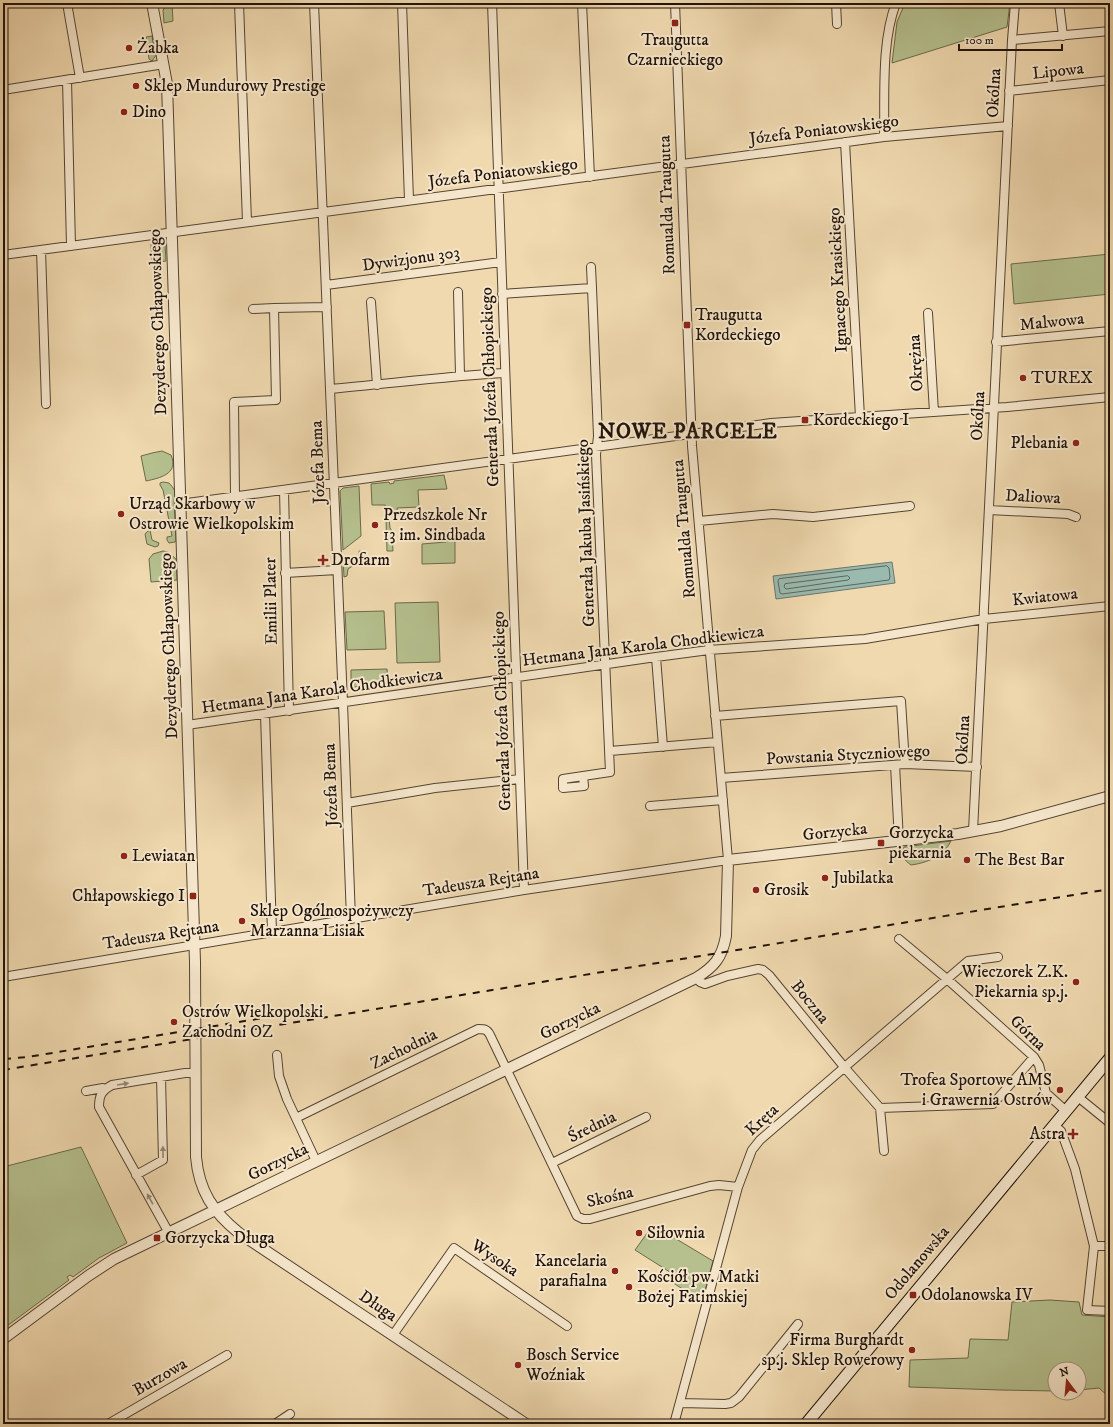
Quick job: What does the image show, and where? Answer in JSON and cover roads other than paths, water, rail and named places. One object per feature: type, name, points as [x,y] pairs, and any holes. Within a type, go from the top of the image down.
[{"type":"main road","name":"Odolanowska","points":[[806,1424],[1110,1058]]},
{"type":"street","points":[[67,3],[80,78]]},
{"type":"street","name":"Dezyderego Chłapowskiego","points":[[152,3],[167,84],[194,945],[196,1150],[198,1172],[203,1190],[215,1210]]},
{"type":"street","points":[[239,3],[247,222]]},
{"type":"street","name":"Józefa Bema","points":[[314,3],[351,919]]},
{"type":"street","points":[[402,3],[409,200]]},
{"type":"street","name":"Generała Józefa Chłopickiego","points":[[492,3],[524,890]]},
{"type":"street","points":[[582,3],[590,177]]},
{"type":"street","name":"Romualda Traugutta","points":[[675,3],[691,434],[728,860]]},
{"type":"street","points":[[836,3],[837,24]]},
{"type":"street","points":[[884,137],[887,48],[889,26],[896,3]]},
{"type":"street","name":"Okólna","points":[[973,831],[996,342],[1015,3]]},
{"type":"street","points":[[1060,3],[1063,36]]},
{"type":"street","points":[[1012,40],[1110,31]]},
{"type":"street","points":[[3,87],[67,80],[164,64]]},
{"type":"street","points":[[67,80],[70,246]]},
{"type":"street","name":"Lipowa","points":[[1010,91],[1110,80]]},
{"type":"street","name":"Józefa Poniatowskiego","points":[[3,255],[845,142],[1008,126]]},
{"type":"street","name":"Ignacego Krasickiego","points":[[845,142],[860,417]]},
{"type":"street","points":[[41,250],[46,404]]},
{"type":"street","name":"Dywizjonu 303","points":[[326,285],[501,262]]},
{"type":"street","name":"Generała Jakuba Jasińskiego","points":[[583,776],[610,772],[591,267]]},
{"type":"street","points":[[502,294],[592,288]]},
{"type":"street","points":[[458,292],[460,375]]},
{"type":"street","points":[[371,302],[377,385]]},
{"type":"street","points":[[253,309],[327,306]]},
{"type":"street","points":[[235,496],[234,402],[276,400],[274,308]]},
{"type":"street","name":"Okrężna","points":[[928,313],[934,412]]},
{"type":"street","name":"Malwowa","points":[[996,342],[1110,331]]},
{"type":"street","points":[[330,388],[377,385],[460,375],[505,373]]},
{"type":"street","points":[[180,504],[781,422],[994,408],[1110,397]]},
{"type":"street","name":"Emilii Plater","points":[[284,490],[289,711]]},
{"type":"street","points":[[699,521],[773,514],[813,517],[910,506]]},
{"type":"street","name":"Daliowa","points":[[989,510],[1068,514],[1076,517]]},
{"type":"street","points":[[285,573],[337,570]]},
{"type":"street","name":"Kwiatowa","points":[[984,619],[1110,606]]},
{"type":"street","name":"Hetmana Jana Karola Chodkiewicza","points":[[187,725],[656,657],[709,650],[866,639],[984,619]]},
{"type":"street","points":[[656,657],[663,747]]},
{"type":"street","points":[[715,716],[901,701],[905,764]]},
{"type":"street","points":[[265,714],[272,932]]},
{"type":"street","points":[[610,751],[718,742]]},
{"type":"street","name":"Powstania Styczniowego","points":[[721,778],[905,764],[977,767]]},
{"type":"street","points":[[895,765],[899,841]]},
{"type":"street","points":[[347,803],[435,788],[520,779]]},
{"type":"street","name":"Gorzycka","points":[[3,1338],[105,1265],[215,1210],[696,978],[714,965],[719,959],[724,948],[726,936],[728,860],[899,841],[973,831],[1001,826],[1110,796]]},
{"type":"street","points":[[650,806],[723,800]]},
{"type":"street","name":"Tadeusza Rejtana","points":[[3,977],[524,890],[728,860]]},
{"type":"street","name":"Górna","points":[[900,939],[1034,1057],[1039,1064],[1046,1093],[1066,1111]]},
{"type":"street","name":"Kręta","points":[[674,1424],[738,1187],[752,1150],[760,1140],[968,961],[998,957]]},
{"type":"street","name":"Boczna","points":[[696,978],[705,984],[733,974],[752,970],[763,970],[769,975],[845,1068],[880,1108]]},
{"type":"street","name":"Zachodnia","points":[[296,1118],[478,1030],[484,1029],[488,1031],[507,1069]]},
{"type":"street","points":[[277,1055],[279,1076],[287,1099],[316,1161]]},
{"type":"street","points":[[884,1151],[880,1108],[993,1104],[1034,1057]]},
{"type":"street","name":"Skośna","points":[[507,1069],[577,1216],[583,1219],[590,1219],[710,1186],[719,1185],[738,1187]]},
{"type":"street","points":[[169,1233],[99,1107],[99,1099],[101,1093],[105,1089],[112,1086],[185,1073],[196,1073]]},
{"type":"street","points":[[136,1175],[163,1160],[161,1077]]},
{"type":"street","points":[[86,1090],[105,1089]]},
{"type":"street","points":[[1078,1096],[1110,1123]]},
{"type":"street","name":"Średnia","points":[[552,1163],[646,1117]]},
{"type":"street","points":[[1054,1125],[1061,1131],[1076,1169],[1094,1246],[1087,1310],[1110,1311]]},
{"type":"street","name":"Długa","points":[[215,1210],[224,1220],[240,1233],[526,1424]]},
{"type":"street","points":[[1094,1246],[1110,1246]]},
{"type":"street","name":"Wysoka","points":[[393,1335],[454,1248],[567,1326]]},
{"type":"street","points":[[680,1403],[731,1403],[739,1397],[798,1324]]},
{"type":"street","name":"Burzowa","points":[[108,1424],[227,1355]]},
{"type":"street","points":[[275,1424],[290,1414]]},
{"type":"water","points":[[892,562],[895,583],[776,599],[773,576]]},
{"type":"railway","points":[[3,1070],[1110,889]]},
{"type":"railway","points":[[4,1059],[28,1057],[317,1009]]},
{"type":"place","name":"Traugutta Czarnieckiego","points":[[675,23]]},
{"type":"place","name":"Żabka","points":[[129,48]]},
{"type":"place","name":"Sklep Mundurowy Prestige","points":[[136,86]]},
{"type":"place","name":"Dino","points":[[124,112]]},
{"type":"place","name":"Traugutta Kordeckiego","points":[[687,325]]},
{"type":"place","name":"TUREX","points":[[1023,378]]},
{"type":"place","name":"Kordeckiego I","points":[[805,420]]},
{"type":"place","name":"Plebania","points":[[1076,443]]},
{"type":"place","name":"Urząd Skarbowy w Ostrowie Wielkopolskim","points":[[121,514]]},
{"type":"place","name":"Przedszkole Nr 13 im. Sindbada","points":[[375,525]]},
{"type":"place","name":"Drofarm","points":[[323,560]]},
{"type":"place","name":"Gorzycka piekarnia","points":[[881,843]]},
{"type":"place","name":"Lewiatan","points":[[124,856]]},
{"type":"place","name":"The Best Bar","points":[[967,860]]},
{"type":"place","name":"Jubilatka","points":[[825,878]]},
{"type":"place","name":"Grosik","points":[[756,890]]},
{"type":"place","name":"Chłapowskiego I","points":[[193,896]]},
{"type":"place","name":"Sklep Ogólnospożywczy Marzanna Lisiak","points":[[242,921]]},
{"type":"place","name":"Wieczorek Z.K. Piekarnia sp.j.","points":[[1076,982]]},
{"type":"place","name":"Ostrów Wielkopolski Zachodni OZ","points":[[174,1022]]},
{"type":"place","name":"Trofea Sportowe AMS i Grawernia Ostrów","points":[[1060,1090]]},
{"type":"place","name":"Astra","points":[[1073,1134]]},
{"type":"place","name":"Siłownia","points":[[639,1233]]},
{"type":"place","name":"Gorzycka Długa","points":[[157,1238]]},
{"type":"place","name":"Kancelaria parafialna","points":[[615,1271]]},
{"type":"place","name":"Kościół pw. Matki Bożej Fatimskiej","points":[[629,1287]]},
{"type":"place","name":"Odolanowska IV","points":[[913,1295]]},
{"type":"place","name":"Firma Burghardt sp.j. Sklep Rowerowy","points":[[912,1350]]},
{"type":"place","name":"Bosch Service Woźniak","points":[[518,1365]]},
{"type":"district","name":"NOWE PARCELE","points":[[688,432]]}]
